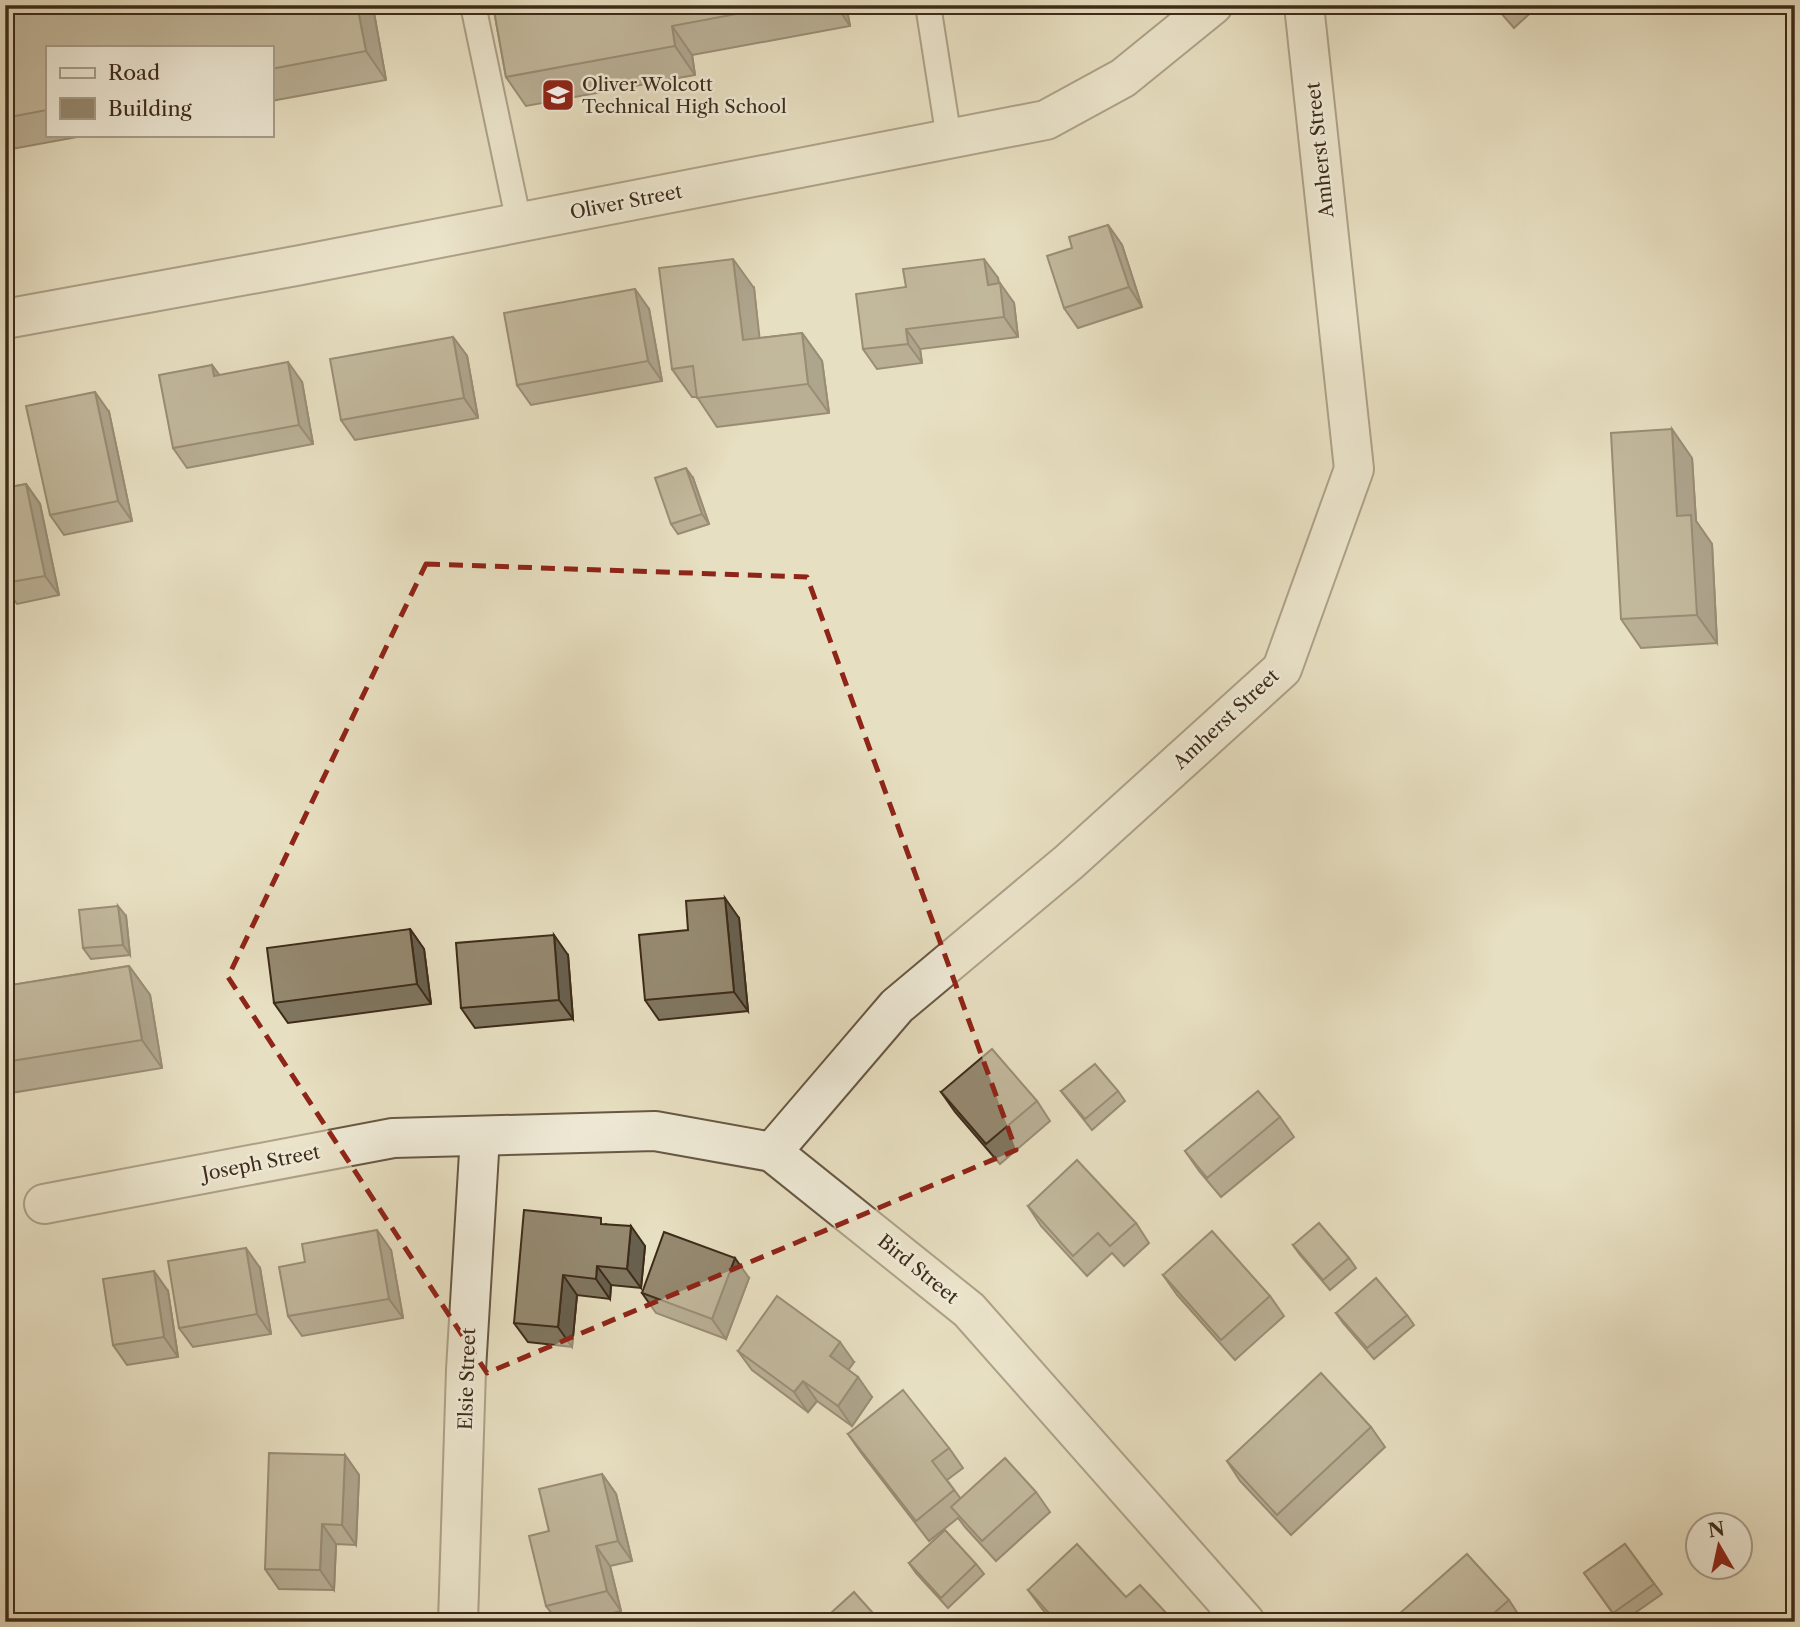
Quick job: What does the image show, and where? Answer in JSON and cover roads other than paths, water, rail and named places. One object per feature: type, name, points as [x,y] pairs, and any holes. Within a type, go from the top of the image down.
[{"type":"street","name":"Oliver Street","points":[[5,319],[519,223],[1046,120],[1123,78],[1213,5]]},
{"type":"street","name":"Amherst Street","points":[[772,1152],[897,1006],[1069,862],[1282,669],[1354,469],[1304,5]]},
{"type":"street","name":"Bird Street","points":[[480,1136],[655,1131],[772,1152],[969,1310],[1245,1622]]},
{"type":"street","name":"Joseph Street","points":[[44,1204],[393,1138],[480,1136]]},
{"type":"street","name":"Elsie Street","points":[[458,1622],[467,1370],[480,1136]]},
{"type":"lane","points":[[473,5],[519,223]]},
{"type":"lane","points":[[928,5],[949,139]]},
{"type":"place","name":"Oliver Wolcott Technical High School","points":[[558,95]]}]
